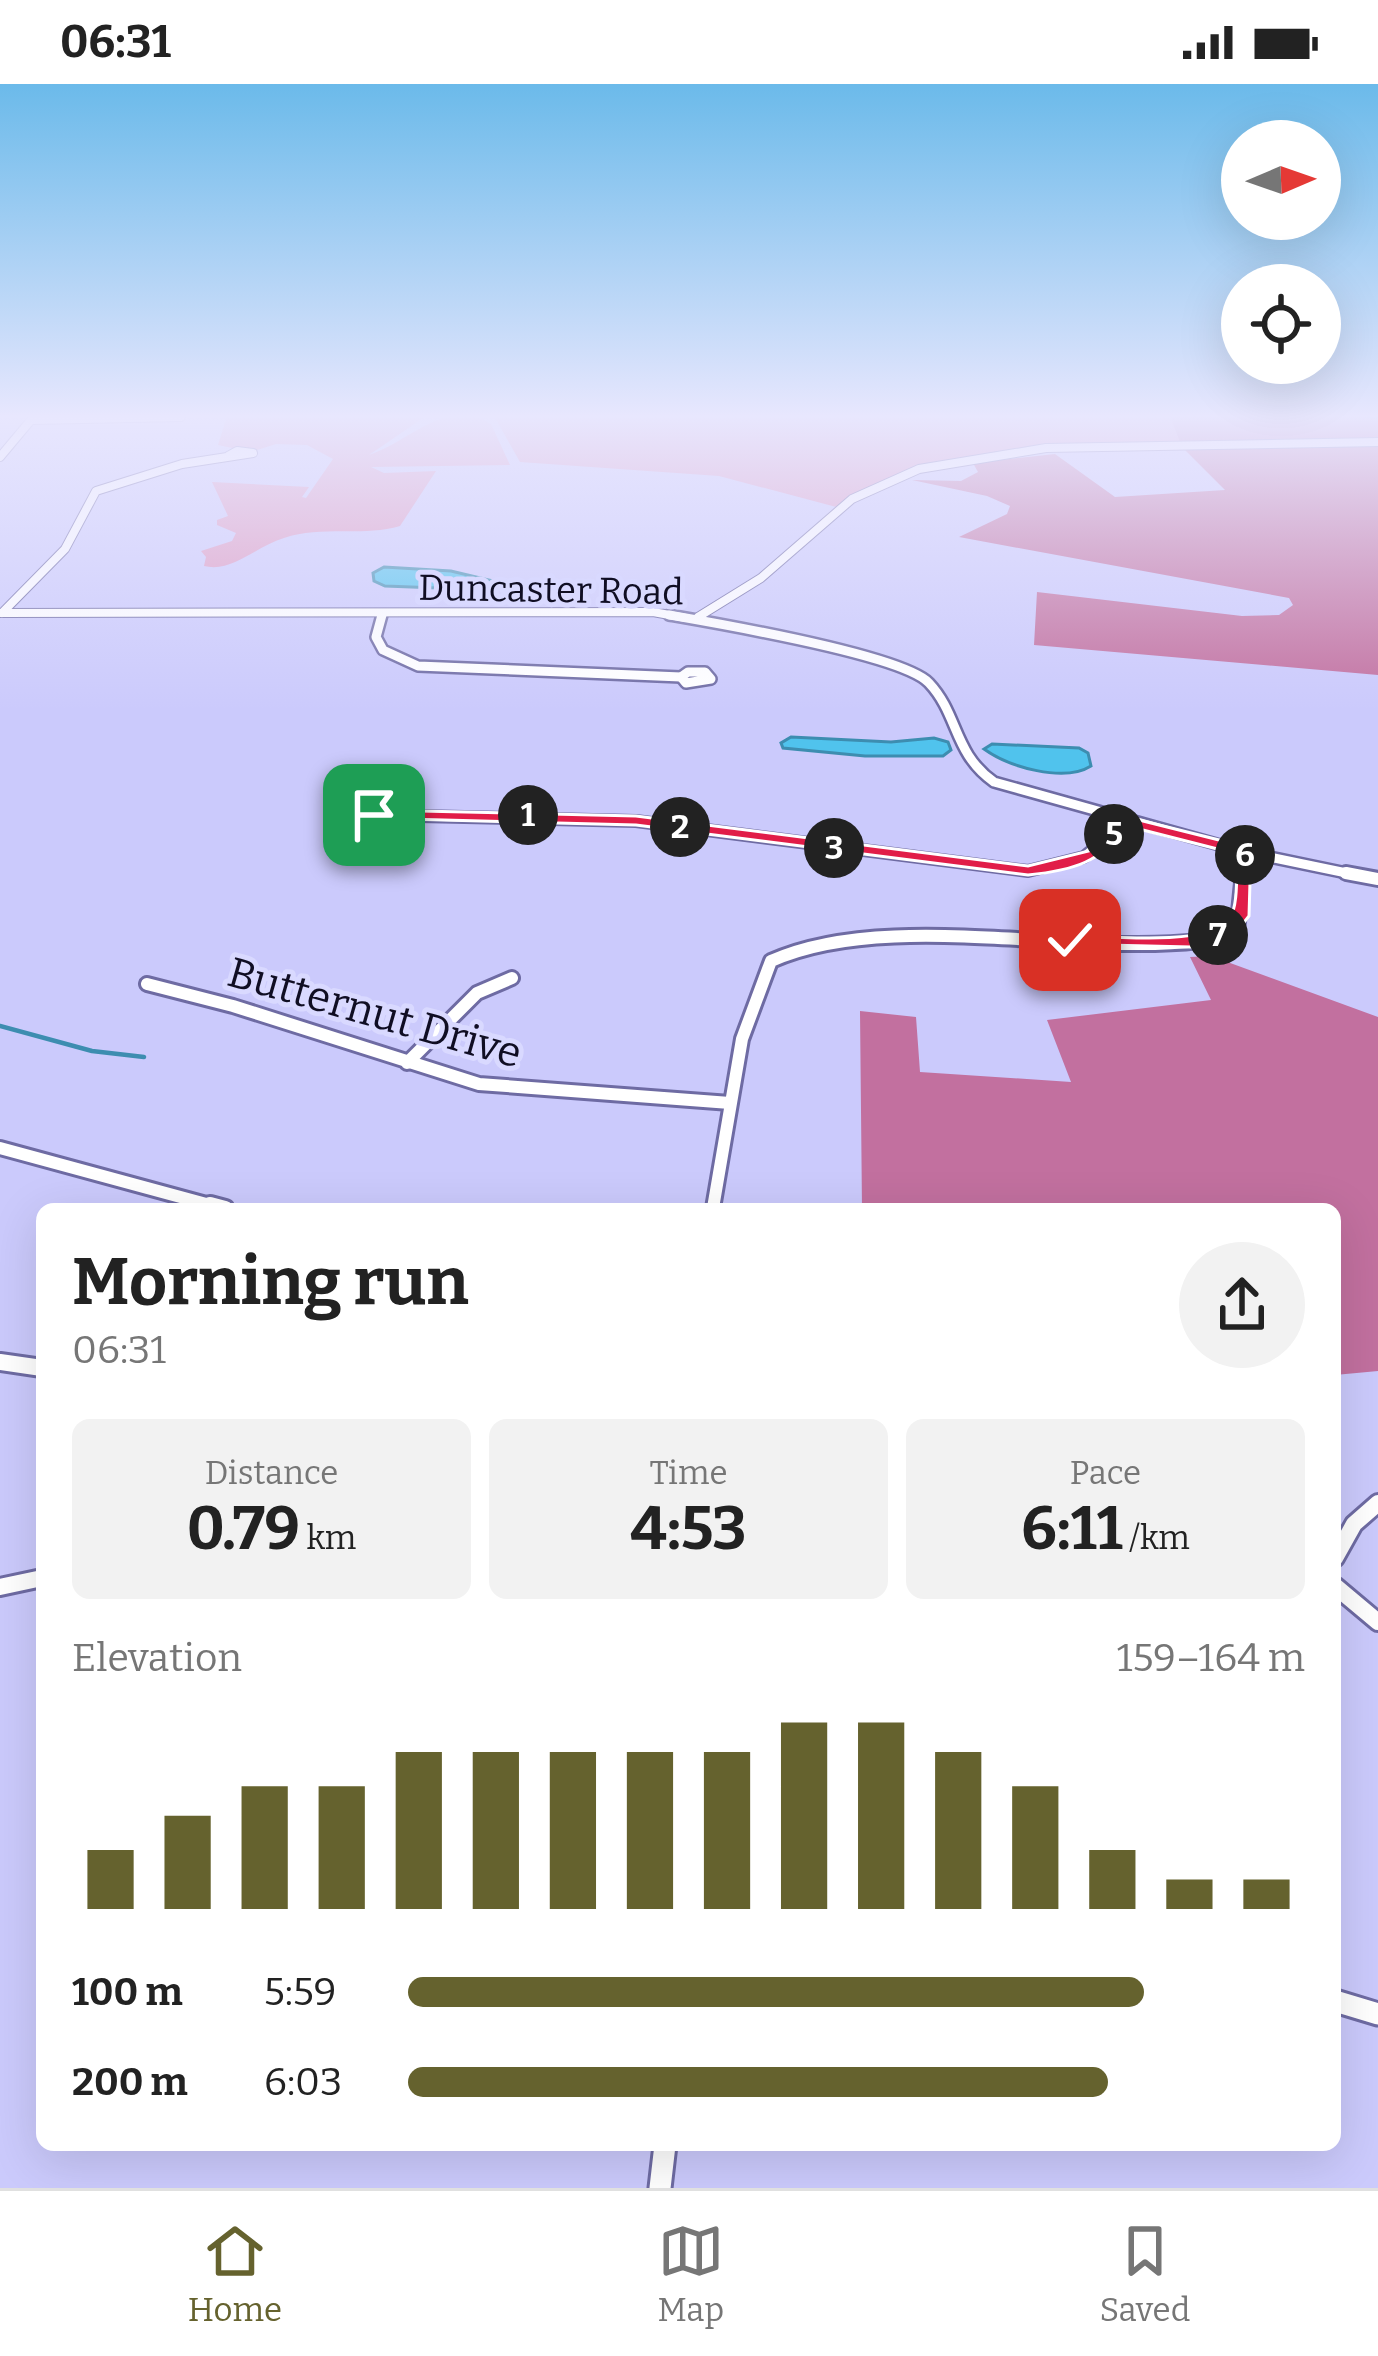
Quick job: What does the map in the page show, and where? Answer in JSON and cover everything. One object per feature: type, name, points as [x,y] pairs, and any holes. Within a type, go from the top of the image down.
[{"type":"street","points":[[1,613],[65,549],[84,514]]},
{"type":"street","points":[[698,617],[760,578],[833,514]]},
{"type":"street","name":"Duncaster Road","points":[[1,613],[653,612],[698,617],[916,671],[940,692],[963,759],[977,773],[1127,821],[1245,852],[1378,879]]},
{"type":"street","points":[[382,615],[376,637],[383,650],[418,666],[681,677]]},
{"type":"street","points":[[374,815],[636,821],[1028,871],[1058,868],[1095,855],[1127,821]]},
{"type":"street","points":[[714,1203],[730,1102],[761,972],[780,955],[799,949],[977,938],[1202,941],[1238,922],[1245,852]]},
{"type":"street","points":[[407,1063],[477,994],[512,977]]},
{"type":"street","name":"Butternut Drive","points":[[147,984],[499,1087],[730,1102]]},
{"type":"street","points":[[0,1148],[203,1203]]},
{"type":"street","points":[[0,1362],[36,1367]]},
{"type":"street","points":[[1341,1547],[1354,1524],[1378,1503]]},
{"type":"street","points":[[0,1587],[36,1579]]},
{"type":"street","points":[[1341,1591],[1378,1622]]},
{"type":"street","points":[[1341,2003],[1378,2014]]},
{"type":"street","points":[[660,2188],[664,2151]]},
{"type":"shaded area","points":[[408,514],[400,526],[298,534],[225,566],[204,566],[206,557],[201,551],[232,541],[236,533],[217,525],[217,520],[228,516]]},
{"type":"shaded area","points":[[1007,514],[1378,514],[1378,675],[1034,645],[1037,592],[1242,616],[1279,615],[1293,605],[1289,598],[959,537]]},
{"type":"shaded area","points":[[1211,956],[1378,1017],[1378,1371],[1341,1374],[1341,1203],[862,1203],[860,1011],[916,1017],[920,1072],[1071,1082],[1047,1020],[1211,1000],[1190,957]]},
{"type":"water","points":[[384,567],[451,571],[489,580],[464,589],[385,586],[374,581],[373,573]]},
{"type":"water","points":[[791,737],[891,742],[934,738],[948,742],[951,750],[943,756],[865,756],[783,748],[781,743]]},
{"type":"water","points":[[992,744],[1079,748],[1088,753],[1091,766],[1066,773],[1037,771],[984,749]]},
{"type":"waterway","points":[[0,1026],[92,1051],[144,1057]]},
{"type":"route","points":[[374,815],[636,821],[1028,871],[1058,868],[1095,855],[1127,821],[1245,852],[1243,902],[1238,922],[1229,930],[1191,942],[1070,940]]}]
